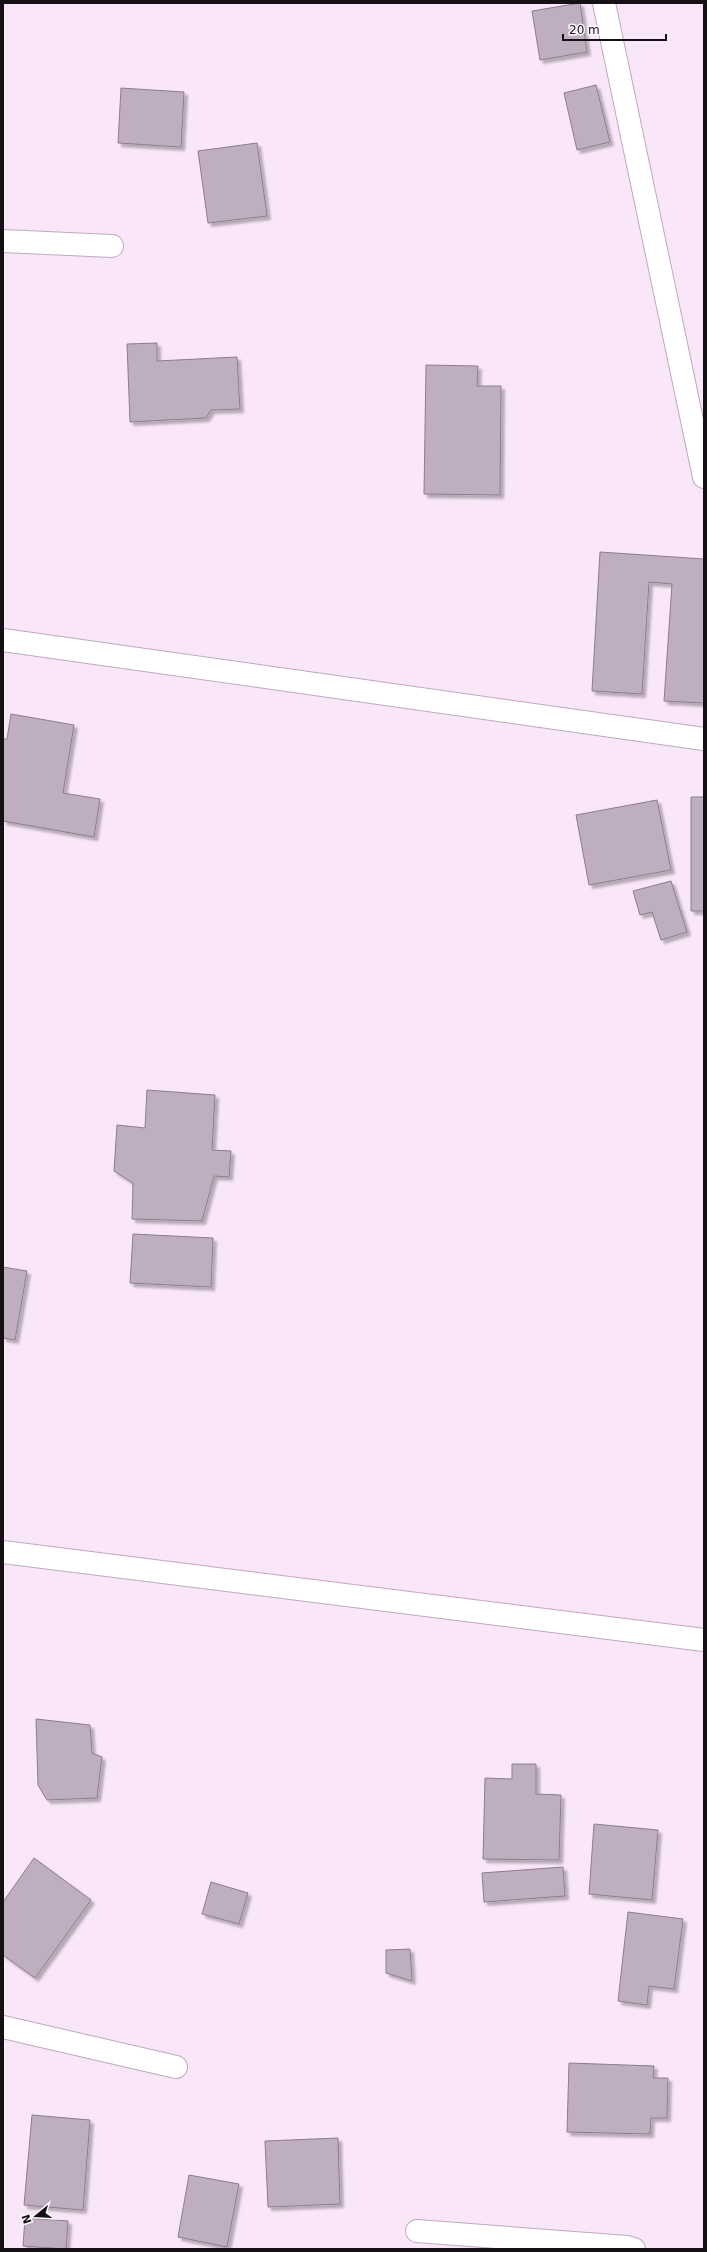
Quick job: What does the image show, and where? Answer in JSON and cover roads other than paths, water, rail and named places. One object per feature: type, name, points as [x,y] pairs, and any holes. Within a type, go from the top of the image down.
[{"type":"street","points":[[604,3],[704,477]]},
{"type":"street","points":[[3,241],[112,246]]},
{"type":"street","points":[[3,640],[704,739]]},
{"type":"street","points":[[3,1552],[704,1640]]},
{"type":"street","points":[[3,2027],[176,2068]]},
{"type":"street","points":[[417,2231],[627,2247],[634,2249]]}]
